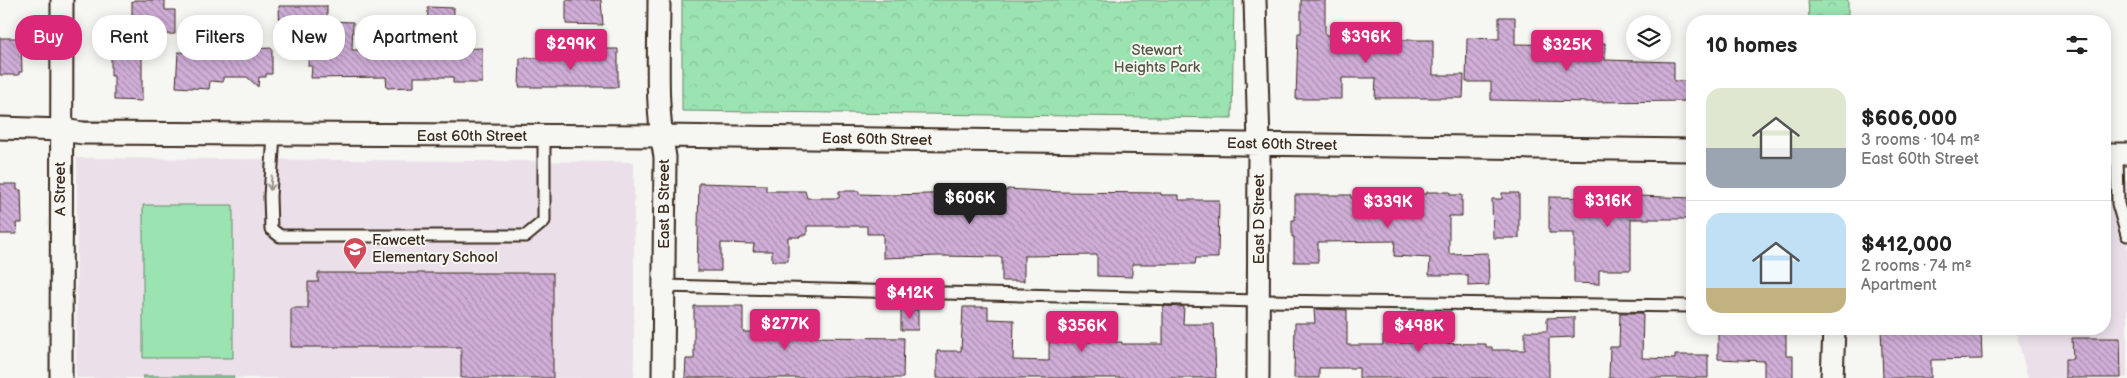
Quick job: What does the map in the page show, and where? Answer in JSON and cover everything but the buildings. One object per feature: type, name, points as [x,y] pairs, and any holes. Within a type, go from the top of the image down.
[{"type":"street","name":"A Street","points":[[61,378],[60,149],[62,130],[62,0]]},
{"type":"street","name":"East B Street","points":[[659,0],[661,136],[665,157],[663,378]]},
{"type":"street","name":"East D Street","points":[[1255,0],[1259,144],[1258,378]]},
{"type":"street","name":"East 60th Street","points":[[0,128],[62,130],[83,133],[661,136],[1686,150]]},
{"type":"street","points":[[1832,378],[1834,335]]},
{"type":"lane","points":[[274,134],[270,196],[271,229],[280,236],[526,236],[544,221],[544,136]]},
{"type":"lane","points":[[2116,154],[2118,204],[2127,235]]},
{"type":"lane","points":[[664,286],[1258,301],[1686,306]]},
{"type":"shaded area","name":"Fawcett Elementary School","points":[[77,158],[634,162],[634,378],[76,378]]},
{"type":"shaded area","points":[[2111,181],[2127,181],[2127,378],[2028,378],[2017,335],[2111,335]]},
{"type":"green space","name":"Stewart Heights Park","points":[[682,0],[1234,0],[1232,118],[682,111]]},
{"type":"green space","points":[[1808,0],[1848,0],[1848,15],[1809,15]]},
{"type":"green space","points":[[143,205],[233,205],[233,358],[143,358]]},
{"type":"green space","points":[[143,376],[234,376],[234,378],[143,378]]},
{"type":"place","name":"Fawcett Elementary School","points":[[355,270]]}]
